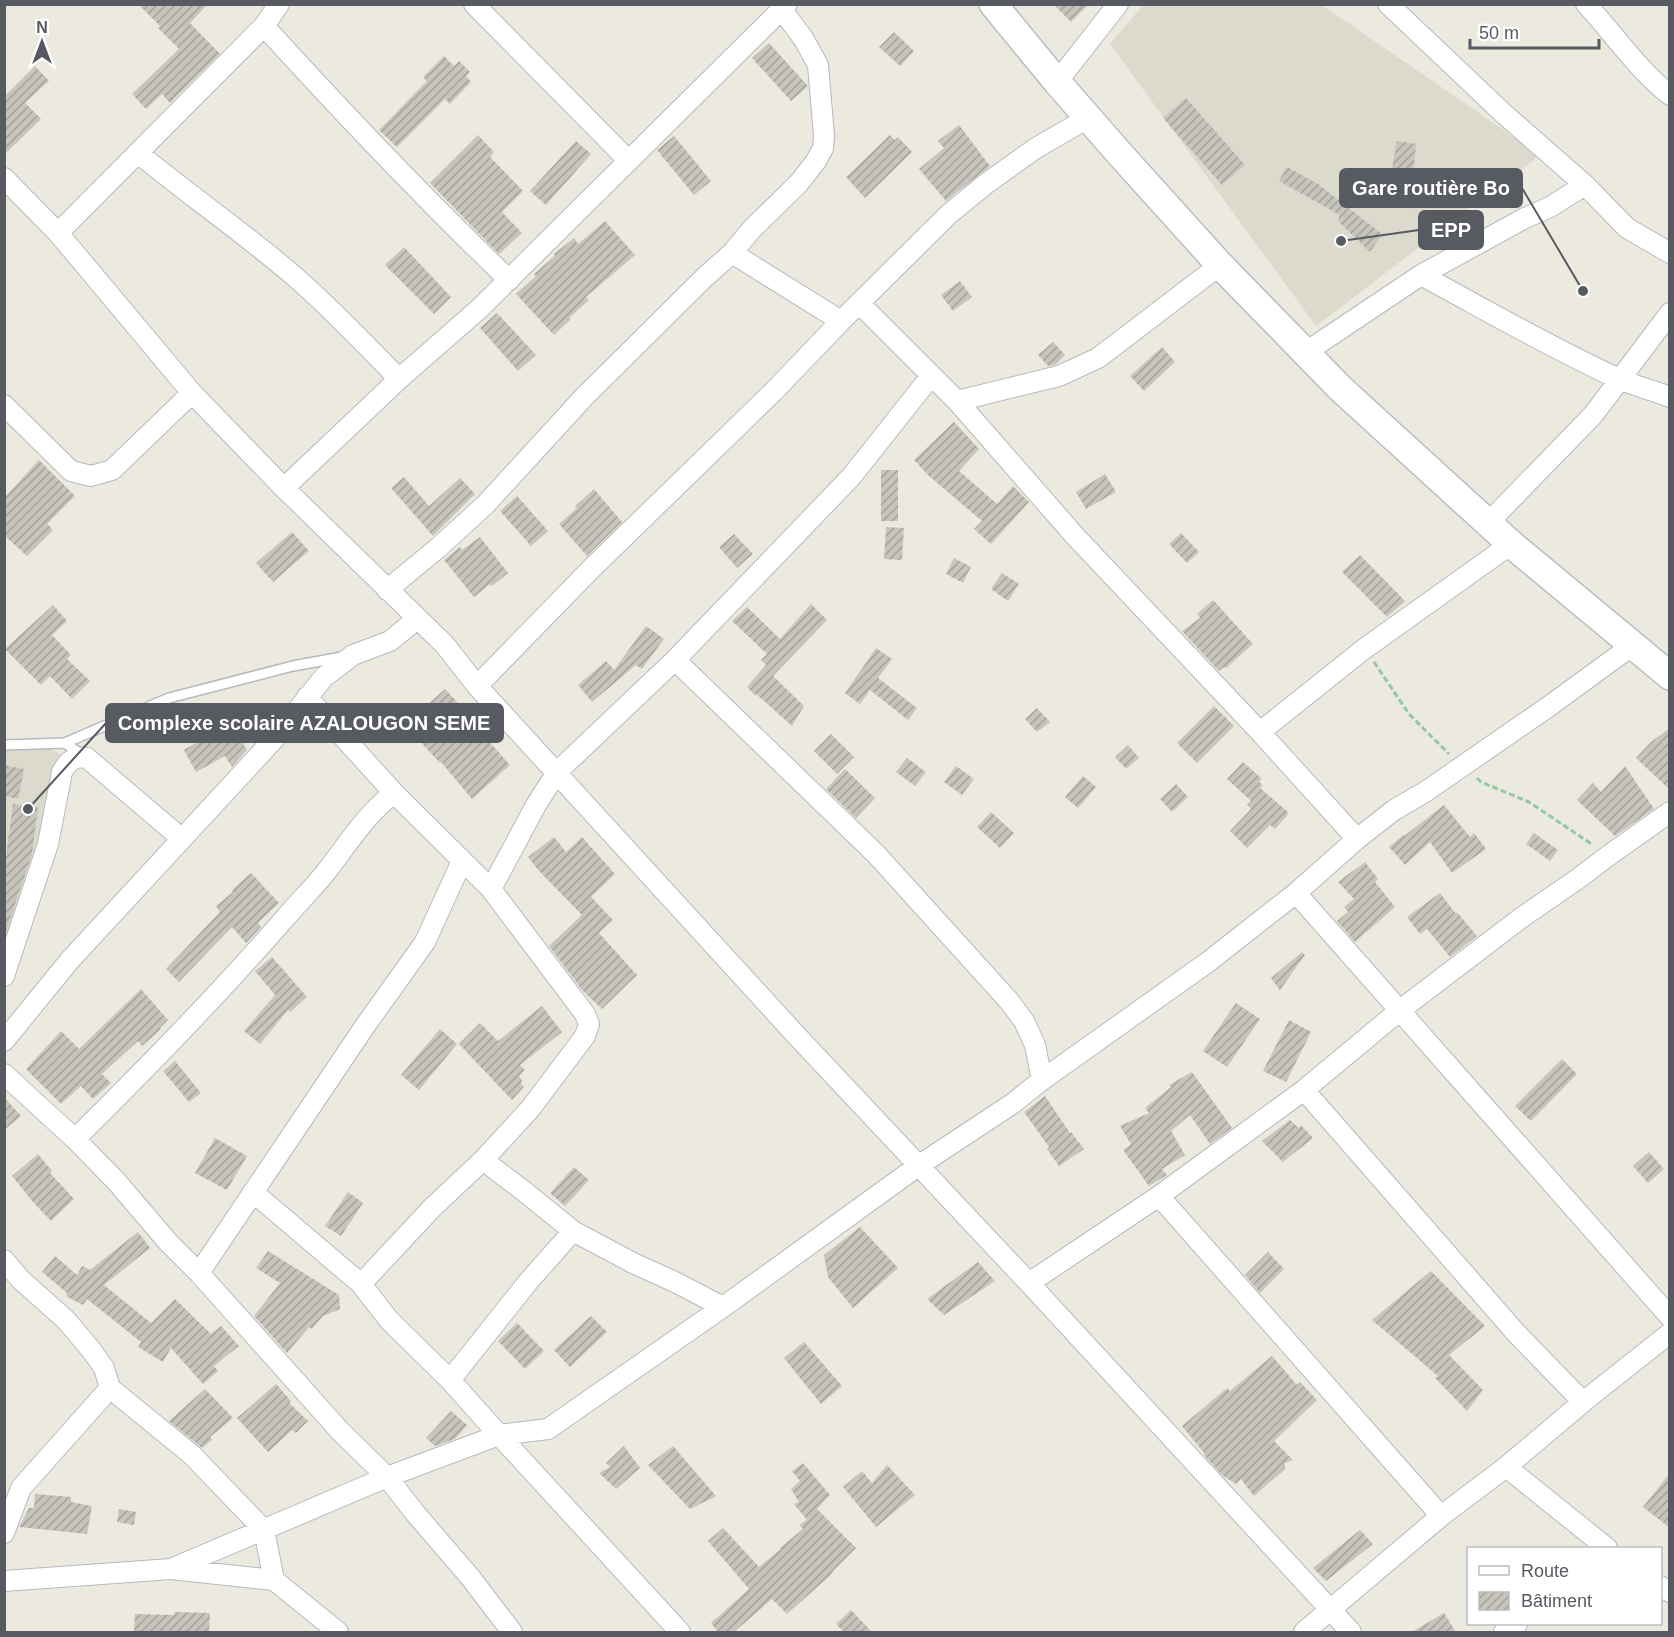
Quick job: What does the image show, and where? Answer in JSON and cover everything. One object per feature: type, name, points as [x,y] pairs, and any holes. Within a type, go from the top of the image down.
[{"type":"main road","points":[[993,4],[1088,118],[1220,265],[1341,389],[1511,544],[1670,676]]},
{"type":"street","points":[[58,233],[264,26],[279,4]]},
{"type":"street","points":[[474,4],[629,161]]},
{"type":"street","points":[[1057,82],[1118,4]]},
{"type":"street","points":[[1388,4],[1503,113],[1585,184],[1627,228],[1670,253]]},
{"type":"street","points":[[1586,4],[1653,82],[1670,95]]},
{"type":"street","points":[[284,488],[399,379],[479,309],[784,7],[818,65],[824,136],[823,148],[816,161],[799,183],[752,229],[732,253],[584,398],[486,504],[387,590]]},
{"type":"street","points":[[264,26],[342,112],[508,280]]},
{"type":"street","points":[[477,686],[949,214],[1036,148],[1088,118]]},
{"type":"street","points":[[138,153],[294,276],[399,379]]},
{"type":"street","points":[[4,178],[58,233],[192,393],[284,488],[445,645],[477,686],[796,1035],[1351,1632]]},
{"type":"street","points":[[1306,352],[1421,275],[1525,218],[1550,207],[1585,184]]},
{"type":"street","points":[[732,253],[841,321]]},
{"type":"street","points":[[957,401],[1059,376],[1098,358],[1220,265]]},
{"type":"street","points":[[1421,275],[1589,365],[1620,380],[1670,397]]},
{"type":"street","points":[[860,304],[957,401],[1075,536],[1260,732],[1357,839]]},
{"type":"street","points":[[1488,523],[1593,415],[1670,313]]},
{"type":"street","points":[[491,889],[536,805],[557,772],[675,660],[850,477],[932,376]]},
{"type":"street","points":[[4,405],[70,471],[91,476],[112,470],[192,393]]},
{"type":"street","points":[[1260,732],[1364,648],[1511,544]]},
{"type":"street","points":[[4,1041],[70,960],[276,737],[324,677],[353,655],[390,640],[417,619]]},
{"type":"street","points":[[171,1569],[387,1477],[499,1435],[548,1429],[723,1307],[918,1166],[1012,1104],[1042,1080],[1208,962],[1296,893],[1394,810],[1425,792],[1633,645]]},
{"type":"street","points":[[675,660],[876,854],[1002,993],[1024,1022],[1035,1045],[1042,1080]]},
{"type":"street","points":[[307,697],[394,793],[491,889],[585,1014],[589,1024],[585,1036],[531,1109],[483,1160],[432,1208],[361,1284]]},
{"type":"street","points":[[4,976],[48,844],[62,772],[66,764],[79,757],[87,758],[182,839]]},
{"type":"street","points":[[75,1139],[154,1061],[240,970],[324,874],[374,812],[394,793]]},
{"type":"street","points":[[1029,1283],[1159,1196],[1304,1090],[1399,1011],[1521,918],[1670,812]]},
{"type":"street","points":[[199,1273],[365,1026],[425,942],[462,861]]},
{"type":"street","points":[[1296,893],[1670,1317]]},
{"type":"street","points":[[4,1074],[75,1139],[116,1181],[168,1242],[199,1273],[340,1431],[387,1477],[470,1577],[512,1632]]},
{"type":"street","points":[[1304,1090],[1517,1334],[1584,1401]]},
{"type":"street","points":[[483,1160],[525,1191],[573,1232],[723,1307]]},
{"type":"street","points":[[253,1192],[361,1284],[389,1320],[450,1380],[680,1632]]},
{"type":"street","points":[[1159,1196],[1441,1516]]},
{"type":"street","points":[[450,1380],[528,1282],[573,1232]]},
{"type":"street","points":[[4,1260],[21,1280],[66,1320],[93,1351],[104,1368],[110,1388],[192,1455],[264,1530],[274,1580]]},
{"type":"street","points":[[1304,1632],[1441,1516],[1506,1467],[1670,1333]]},
{"type":"street","points":[[4,1533],[21,1488],[110,1388]]},
{"type":"street","points":[[1506,1467],[1606,1547]]},
{"type":"street","points":[[4,1581],[171,1569],[274,1580],[338,1632]]},
{"type":"lane","points":[[4,745],[65,743],[170,698],[293,666],[353,655]]},
{"type":"lane","points":[[65,743],[87,758]]},
{"type":"shaded area","points":[[1143,5],[1322,5],[1540,155],[1316,326],[1110,44]]},
{"type":"shaded area","points":[[30,739],[62,755],[39,864],[5,966],[5,740]]},
{"type":"building","points":[[138,4],[208,4],[190,23],[220,54],[170,103],[162,94],[146,109],[132,94],[179,49]]},
{"type":"building","points":[[1053,4],[1089,4],[1071,22]]},
{"type":"building","points":[[894,32],[914,51],[900,66],[879,47]]},
{"type":"building","points":[[769,43],[808,86],[791,101],[752,58]]},
{"type":"building","points":[[444,56],[454,66],[459,61],[470,72],[466,76],[471,82],[450,104],[445,99],[397,147],[379,130],[427,81],[423,77]]},
{"type":"building","points":[[35,66],[49,81],[25,103],[41,119],[4,155],[4,97]]},
{"type":"building","points":[[1186,98],[1245,165],[1222,185],[1163,118]]},
{"type":"building","points":[[959,125],[990,166],[946,201],[919,169],[944,148],[938,141]]},
{"type":"building","points":[[478,135],[494,152],[490,157],[523,191],[502,212],[522,233],[499,254],[430,183]]},
{"type":"building","points":[[890,135],[895,140],[898,137],[912,152],[865,198],[846,177]]},
{"type":"building","points":[[674,136],[711,181],[694,195],[657,150]]},
{"type":"building","points":[[576,141],[591,154],[546,205],[530,191]]},
{"type":"building","points":[[1397,141],[1416,144],[1410,209],[1386,202]]},
{"type":"building","points":[[1287,167],[1318,184],[1382,234],[1370,252],[1338,221],[1340,215],[1279,181]]},
{"type":"building","points":[[605,221],[635,255],[586,297],[589,300],[554,335],[516,294],[555,256],[554,254],[574,238],[578,244]]},
{"type":"building","points":[[404,247],[451,297],[434,314],[385,265]]},
{"type":"building","points":[[960,281],[972,297],[953,311],[941,295]]},
{"type":"building","points":[[497,313],[536,355],[518,371],[480,328]]},
{"type":"building","points":[[1053,342],[1065,355],[1055,365],[1048,366],[1038,355]]},
{"type":"building","points":[[1162,347],[1175,362],[1144,391],[1130,376]]},
{"type":"building","points":[[954,422],[979,449],[959,471],[997,504],[1013,486],[1029,502],[991,544],[974,529],[982,521],[929,476],[914,460]]},
{"type":"building","points":[[39,460],[75,496],[47,524],[53,530],[27,556],[4,535],[4,498]]},
{"type":"building","points":[[881,470],[898,470],[898,521],[881,521]]},
{"type":"building","points":[[1105,474],[1116,492],[1086,509],[1076,492]]},
{"type":"building","points":[[404,477],[429,506],[460,478],[475,494],[433,536],[391,488]]},
{"type":"building","points":[[594,489],[622,522],[587,556],[559,524]]},
{"type":"building","points":[[517,496],[548,531],[531,546],[500,511]]},
{"type":"building","points":[[886,527],[904,528],[902,560],[884,559]]},
{"type":"building","points":[[292,532],[309,551],[273,582],[256,563]]},
{"type":"building","points":[[1181,533],[1199,552],[1187,563],[1169,544]]},
{"type":"building","points":[[734,534],[753,554],[737,568],[719,547]]},
{"type":"building","points":[[480,537],[508,573],[474,597],[444,560],[460,547],[462,550]]},
{"type":"building","points":[[1360,555],[1405,601],[1387,617],[1342,572]]},
{"type":"building","points":[[954,558],[971,567],[963,583],[946,574]]},
{"type":"building","points":[[1002,573],[1019,584],[1008,601],[991,589]]},
{"type":"building","points":[[1213,600],[1253,644],[1226,668],[1219,671],[1182,631],[1200,618],[1197,614]]},
{"type":"building","points":[[811,604],[827,620],[773,676],[804,706],[792,726],[747,687],[766,665],[761,660],[767,654],[732,621],[747,607],[780,639]]},
{"type":"building","points":[[53,605],[67,621],[52,635],[71,655],[67,659],[90,681],[72,699],[50,676],[41,685],[5,649]]},
{"type":"building","points":[[646,626],[664,639],[642,669],[636,665],[592,702],[578,685],[606,661],[614,670]]},
{"type":"building","points":[[876,648],[892,659],[878,678],[917,708],[908,720],[870,690],[860,704],[845,693]]},
{"type":"building","points":[[445,689],[480,727],[478,729],[510,765],[472,799],[441,762],[405,725]]},
{"type":"building","points":[[1214,706],[1234,726],[1197,763],[1177,743]]},
{"type":"building","points":[[1037,708],[1050,722],[1037,732],[1025,719]]},
{"type":"building","points":[[225,715],[247,750],[232,767],[225,756],[196,772],[184,750],[211,734],[206,727]]},
{"type":"building","points":[[1670,728],[1670,790],[1636,758],[1651,742]]},
{"type":"building","points":[[831,734],[854,757],[837,774],[814,751]]},
{"type":"building","points":[[1128,745],[1139,758],[1126,769],[1115,757]]},
{"type":"building","points":[[907,758],[926,772],[915,786],[896,772]]},
{"type":"building","points":[[1243,762],[1262,779],[1259,782],[1263,785],[1260,788],[1289,813],[1275,829],[1270,825],[1247,848],[1230,831],[1251,809],[1247,805],[1251,801],[1227,779]]},
{"type":"building","points":[[4,765],[24,769],[18,799],[4,796]]},
{"type":"building","points":[[956,766],[974,779],[962,795],[944,782]]},
{"type":"building","points":[[1625,766],[1654,809],[1615,836],[1577,800],[1593,783],[1601,792]]},
{"type":"building","points":[[845,769],[875,798],[856,818],[826,789]]},
{"type":"building","points":[[1083,776],[1096,787],[1078,808],[1065,797]]},
{"type":"building","points":[[1176,784],[1188,797],[1172,812],[1160,799]]},
{"type":"building","points":[[13,804],[38,807],[32,854],[4,937],[4,872]]},
{"type":"building","points":[[1444,805],[1470,837],[1474,833],[1486,849],[1452,873],[1430,842],[1405,865],[1389,847]]},
{"type":"building","points":[[991,812],[1014,833],[1000,848],[977,827]]},
{"type":"building","points":[[1534,833],[1558,850],[1550,861],[1526,844]]},
{"type":"building","points":[[554,837],[566,852],[582,837],[615,874],[591,897],[613,920],[599,933],[637,975],[602,1009],[583,991],[549,946],[582,915],[528,857]]},
{"type":"building","points":[[1365,862],[1378,879],[1375,882],[1395,907],[1355,942],[1337,921],[1348,912],[1344,907],[1354,899],[1338,882]]},
{"type":"building","points":[[251,873],[279,903],[258,923],[261,927],[246,943],[232,927],[179,982],[166,969],[220,912],[216,906]]},
{"type":"building","points":[[1440,893],[1477,936],[1450,957],[1427,929],[1420,934],[1407,917]]},
{"type":"building","points":[[1302,952],[1305,955],[1280,990],[1271,978]]},
{"type":"building","points":[[272,957],[307,997],[290,1012],[288,1010],[260,1044],[244,1031],[275,995],[255,971]]},
{"type":"building","points":[[141,989],[168,1020],[142,1046],[138,1041],[102,1074],[111,1083],[93,1099],[81,1086],[61,1104],[26,1069],[61,1031],[79,1049]]},
{"type":"building","points":[[1236,1003],[1260,1019],[1227,1067],[1203,1051]]},
{"type":"building","points":[[542,1006],[562,1032],[520,1065],[525,1070],[519,1076],[524,1087],[512,1100],[459,1044],[480,1023],[498,1041]]},
{"type":"building","points":[[1289,1020],[1311,1032],[1286,1082],[1263,1071]]},
{"type":"building","points":[[440,1029],[457,1044],[419,1090],[401,1075]]},
{"type":"building","points":[[1562,1059],[1577,1074],[1531,1121],[1515,1106]]},
{"type":"building","points":[[175,1061],[201,1093],[189,1102],[163,1071]]},
{"type":"building","points":[[1192,1072],[1232,1128],[1210,1144],[1190,1115],[1171,1131],[1185,1155],[1162,1169],[1167,1175],[1149,1186],[1123,1150],[1131,1144],[1120,1126],[1149,1113],[1145,1108],[1171,1087],[1169,1085]]},
{"type":"building","points":[[1045,1096],[1084,1149],[1059,1166],[1047,1149],[1049,1147],[1024,1112]]},
{"type":"building","points":[[4,1097],[21,1116],[4,1130]]},
{"type":"building","points":[[1290,1120],[1299,1128],[1301,1125],[1313,1138],[1283,1162],[1262,1141]]},
{"type":"building","points":[[215,1138],[247,1156],[227,1190],[195,1173]]},
{"type":"building","points":[[1649,1152],[1664,1169],[1648,1183],[1633,1166]]},
{"type":"building","points":[[38,1154],[52,1171],[50,1173],[74,1199],[51,1221],[12,1176]]},
{"type":"building","points":[[574,1167],[589,1180],[565,1206],[550,1193]]},
{"type":"building","points":[[348,1192],[363,1203],[341,1236],[325,1226]]},
{"type":"building","points":[[860,1227],[898,1268],[853,1308],[828,1277],[824,1255]]},
{"type":"building","points":[[138,1232],[150,1248],[104,1285],[151,1323],[175,1299],[211,1334],[221,1326],[239,1346],[214,1366],[218,1371],[203,1384],[171,1348],[163,1362],[138,1347],[141,1342],[87,1299],[83,1305],[66,1296],[67,1293],[42,1272],[55,1256],[77,1275],[82,1266],[90,1270]]},
{"type":"building","points":[[268,1251],[339,1295],[340,1309],[323,1316],[312,1329],[309,1327],[287,1353],[254,1316],[280,1283],[256,1268]]},
{"type":"building","points":[[1268,1252],[1284,1269],[1260,1293],[1245,1275]]},
{"type":"building","points":[[978,1262],[995,1281],[944,1315],[927,1299]]},
{"type":"building","points":[[1431,1271],[1485,1326],[1449,1355],[1483,1390],[1467,1411],[1435,1378],[1438,1376],[1372,1320]]},
{"type":"building","points":[[591,1316],[607,1332],[570,1367],[554,1350]]},
{"type":"building","points":[[517,1323],[544,1351],[525,1369],[498,1341]]},
{"type":"building","points":[[804,1342],[842,1386],[821,1404],[784,1358]]},
{"type":"building","points":[[1272,1356],[1297,1385],[1300,1382],[1317,1400],[1274,1441],[1293,1460],[1285,1463],[1285,1469],[1254,1496],[1241,1479],[1236,1484],[1222,1475],[1182,1426],[1227,1388],[1230,1391]]},
{"type":"building","points":[[276,1384],[291,1401],[289,1403],[308,1421],[296,1433],[292,1430],[268,1452],[237,1418]]},
{"type":"building","points":[[205,1389],[233,1418],[210,1437],[212,1440],[202,1448],[169,1421]]},
{"type":"building","points":[[451,1411],[467,1425],[455,1439],[435,1446],[426,1438]]},
{"type":"building","points":[[624,1446],[640,1468],[616,1489],[599,1473],[610,1467],[606,1463]]},
{"type":"building","points":[[673,1446],[716,1496],[690,1509],[648,1465]]},
{"type":"building","points":[[803,1463],[830,1495],[817,1509],[856,1548],[833,1573],[787,1614],[772,1599],[734,1632],[718,1632],[711,1623],[749,1589],[708,1541],[723,1528],[759,1567],[781,1549],[803,1529],[799,1525],[807,1520],[794,1504],[799,1502],[791,1489],[800,1481],[792,1471]]},
{"type":"building","points":[[887,1465],[915,1495],[876,1527],[843,1487],[862,1471],[872,1483]]},
{"type":"building","points":[[1670,1473],[1670,1528],[1643,1507]]},
{"type":"building","points":[[35,1494],[71,1497],[71,1502],[92,1506],[87,1534],[19,1527],[29,1508],[34,1508]]},
{"type":"building","points":[[119,1509],[136,1512],[134,1525],[117,1522]]},
{"type":"building","points":[[1360,1530],[1373,1544],[1326,1581],[1313,1568]]},
{"type":"building","points":[[851,1610],[872,1632],[844,1632],[836,1624]]},
{"type":"building","points":[[175,1612],[210,1613],[209,1632],[134,1632],[135,1614],[174,1615]]},
{"type":"building","points":[[1444,1613],[1456,1632],[1412,1632]]},
{"type":"place","name":"EPP","points":[[1341,241]]},
{"type":"place","name":"Gare routière Bo","points":[[1583,291]]},
{"type":"place","name":"Complexe scolaire AZALOUGON SEME","points":[[28,809]]}]
